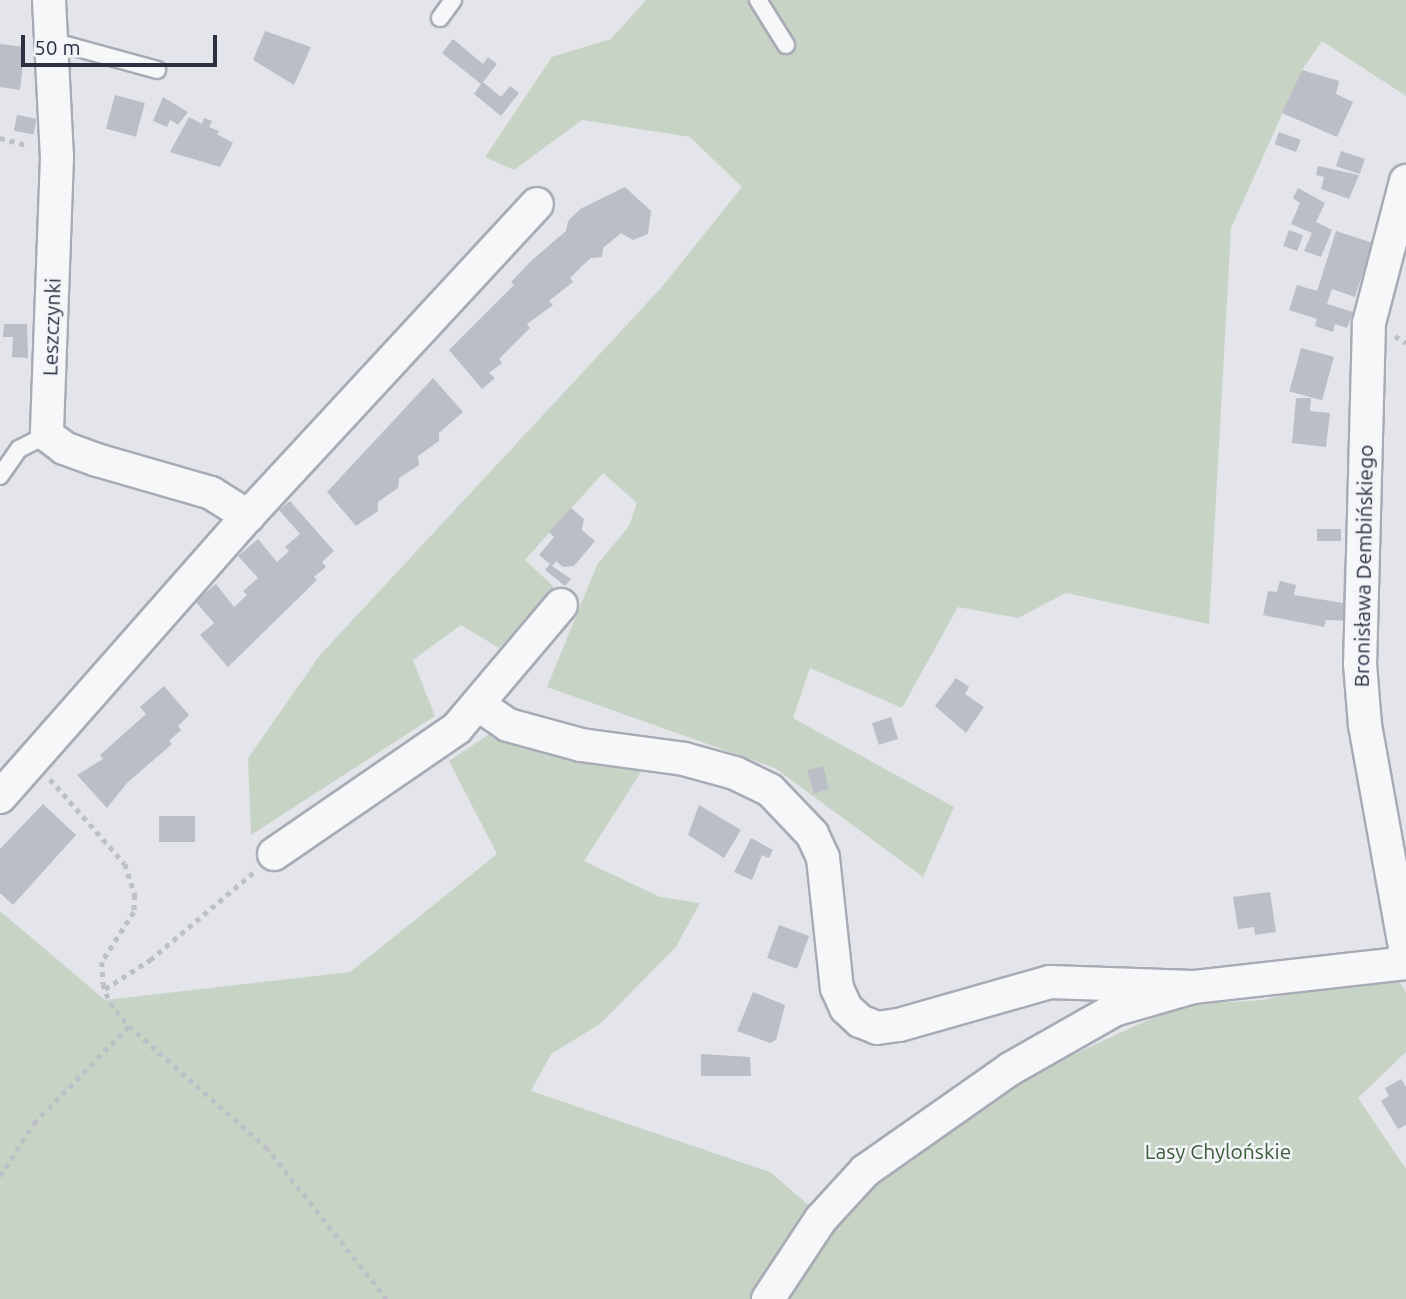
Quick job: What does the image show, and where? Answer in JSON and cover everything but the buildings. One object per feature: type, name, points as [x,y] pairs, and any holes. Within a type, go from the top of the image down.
[{"type":"street","name":"Leszczynki","points":[[47,435],[57,158],[49,0]]},
{"type":"street","name":"Bronisława Dembińskiego","points":[[1406,181],[1370,323],[1360,664],[1365,724],[1406,952]]},
{"type":"street","points":[[0,797],[248,516],[537,204]]},
{"type":"street","points":[[47,435],[64,447],[97,460],[212,493],[248,516]]},
{"type":"street","points":[[274,854],[457,729],[480,706],[561,605]]},
{"type":"street","points":[[480,706],[508,725],[581,744],[684,759],[735,773],[770,790],[813,834],[823,859],[837,989],[846,1008],[860,1021],[877,1028],[899,1026],[1050,982],[1193,987],[1406,963]]},
{"type":"street","points":[[768,1299],[821,1219],[865,1171],[1010,1069],[1068,1036],[1115,1010],[1193,987]]},
{"type":"lane","points":[[440,18],[453,0]]},
{"type":"lane","points":[[758,0],[786,45]]},
{"type":"lane","points":[[52,41],[157,70]]},
{"type":"lane","points":[[0,476],[19,449],[47,435]]},
{"type":"path","points":[[33,760],[105,835],[125,864],[135,895],[134,912],[103,962],[105,989],[128,1026],[266,1147],[387,1299]]},
{"type":"path","points":[[105,989],[150,960],[274,854]]},
{"type":"path","points":[[0,1176],[34,1123],[128,1026]]},
{"type":"green space","points":[[646,0],[1406,0],[1406,96],[1322,41],[1302,70],[1231,228],[1209,624],[1066,593],[1018,618],[958,607],[902,708],[810,668],[793,718],[954,807],[923,877],[775,768],[547,687],[597,565],[629,526],[637,503],[603,473],[525,560],[554,587],[499,648],[461,625],[413,660],[435,716],[251,835],[248,758],[320,655],[661,288],[742,187],[690,137],[582,120],[514,170],[485,157],[552,57],[611,39]]},
{"type":"green space","name":"Lasy Chylońskie","points":[[491,733],[643,769],[584,861],[660,897],[700,903],[676,947],[600,1024],[551,1054],[531,1091],[770,1172],[812,1208],[976,1100],[1180,1005],[1263,1000],[1390,968],[1406,992],[1406,1052],[1358,1098],[1406,1169],[1406,1299],[0,1299],[0,911],[105,1000],[350,972],[497,854],[449,761]]}]
